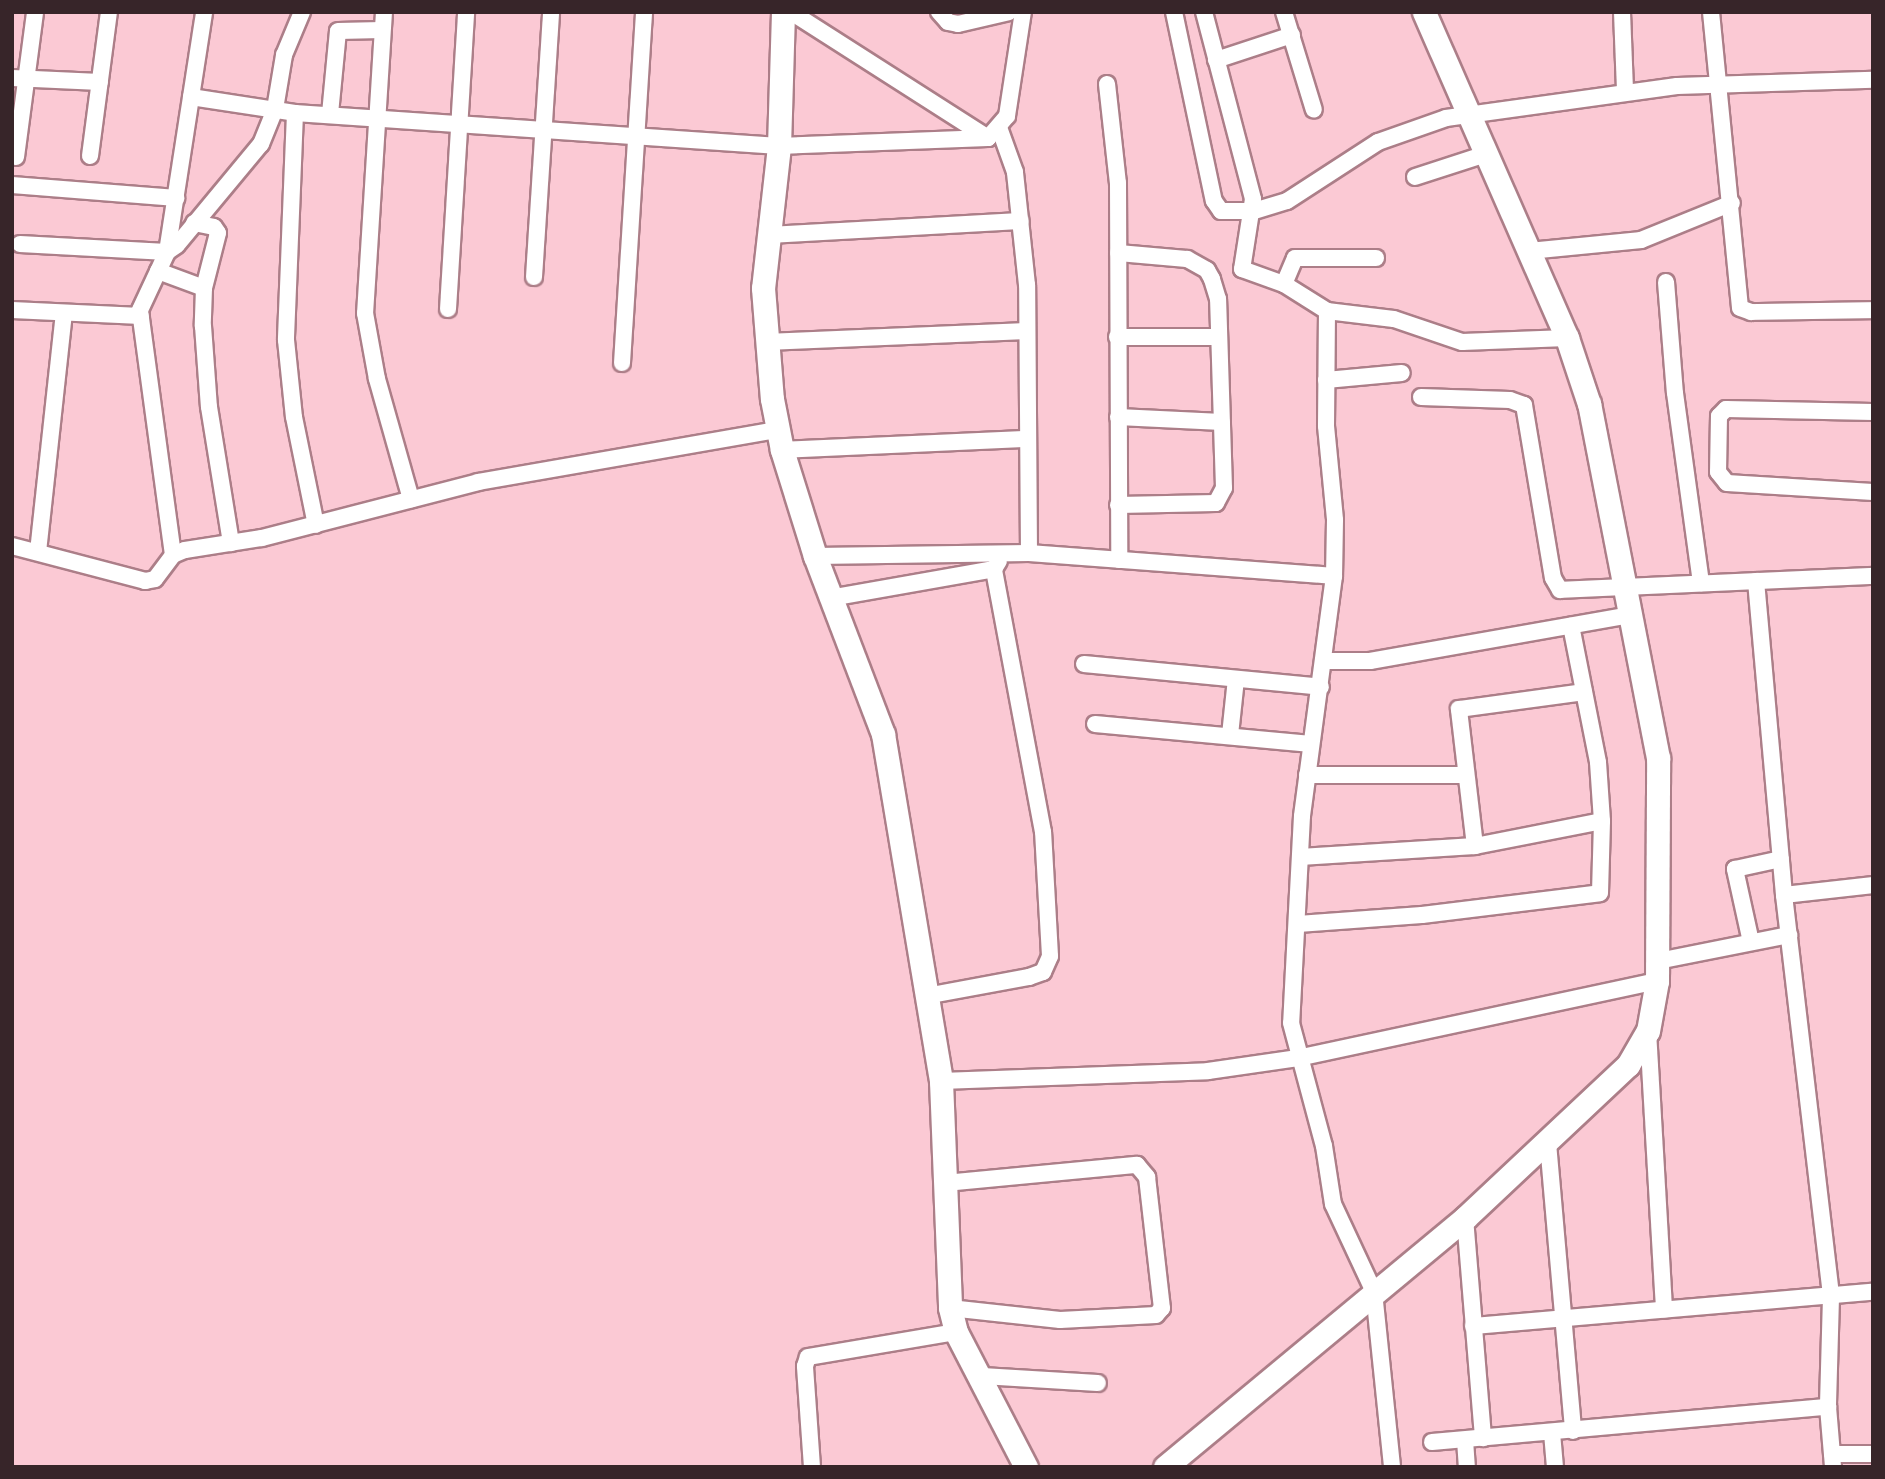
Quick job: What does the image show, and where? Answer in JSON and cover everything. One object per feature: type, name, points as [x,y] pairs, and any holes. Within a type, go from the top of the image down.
[{"type":"street","points":[[16,157],[20,78],[34,12]]},
{"type":"street","points":[[90,156],[109,12]]},
{"type":"street","points":[[12,546],[145,581],[159,575],[173,555],[141,316],[167,251],[204,12]]},
{"type":"street","points":[[20,244],[167,251],[254,154],[275,109],[284,55],[302,12]]},
{"type":"street","points":[[384,12],[376,117],[367,327],[411,499]]},
{"type":"street","points":[[448,309],[466,12]]},
{"type":"street","points":[[534,277],[551,12]]},
{"type":"street","points":[[622,363],[644,12]]},
{"type":"street","points":[[783,12],[779,146],[763,288],[766,342],[779,440],[814,556],[883,734],[941,1082],[950,1308],[956,1332],[982,1377],[1026,1467]]},
{"type":"street","points":[[791,12],[994,134],[1015,172],[1021,221],[1027,331],[1029,553]]},
{"type":"street","points":[[939,12],[948,22],[958,23],[1009,12]]},
{"type":"street","points":[[994,134],[1011,100],[1023,12]]},
{"type":"street","points":[[1174,12],[1216,206],[1221,211],[1254,211],[1297,196],[1393,135],[1470,114],[1625,91],[1719,82],[1873,80]]},
{"type":"street","points":[[1204,12],[1254,211],[1241,267],[1284,284],[1327,311],[1394,319],[1462,342],[1567,338]]},
{"type":"street","points":[[1284,12],[1314,110]]},
{"type":"street","points":[[1424,12],[1567,338],[1589,404],[1628,588],[1658,758],[1657,971],[1648,1031],[1664,1310]]},
{"type":"street","points":[[1622,12],[1625,91]]},
{"type":"street","points":[[1712,12],[1742,310],[1873,310]]},
{"type":"street","points":[[330,114],[338,31],[382,30]]},
{"type":"street","points":[[1216,60],[1292,35]]},
{"type":"street","points":[[20,78],[100,82]]},
{"type":"street","points":[[1107,84],[1118,183],[1119,560]]},
{"type":"street","points":[[191,97],[295,113],[459,121],[779,146],[994,134]]},
{"type":"street","points":[[295,113],[286,340],[294,417],[316,525]]},
{"type":"street","points":[[1415,177],[1486,153]]},
{"type":"street","points":[[12,185],[176,198]]},
{"type":"street","points":[[1529,251],[1641,240],[1732,203]]},
{"type":"street","points":[[768,235],[1021,221]]},
{"type":"street","points":[[194,223],[218,231],[204,288],[209,407],[231,543]]},
{"type":"street","points":[[1118,253],[1175,256],[1207,271],[1218,299],[1222,422],[1220,502],[1118,505]]},
{"type":"street","points":[[1284,284],[1295,258],[1376,258]]},
{"type":"street","points":[[158,271],[204,288]]},
{"type":"street","points":[[1667,282],[1676,405],[1701,583]]},
{"type":"street","points":[[12,310],[141,316]]},
{"type":"street","points":[[1327,311],[1326,380],[1334,576],[1326,661],[1307,775],[1291,1023],[1298,1058],[1324,1146],[1340,1227],[1374,1292],[1392,1467]]},
{"type":"street","points":[[38,552],[64,313]]},
{"type":"street","points":[[766,342],[1027,331]]},
{"type":"street","points":[[1117,337],[1219,337]]},
{"type":"street","points":[[1326,380],[1402,373]]},
{"type":"street","points":[[1421,397],[1510,400],[1524,405],[1554,585],[1560,590],[1873,576]]},
{"type":"street","points":[[1873,412],[1726,409],[1719,416],[1718,458],[1720,477],[1727,483],[1873,492]]},
{"type":"street","points":[[1118,416],[1222,422]]},
{"type":"street","points":[[173,555],[316,525],[411,499],[607,458],[779,440],[1027,439]]},
{"type":"street","points":[[926,996],[1029,977],[1043,972],[1050,956],[1044,832],[994,569],[1000,552]]},
{"type":"street","points":[[814,556],[1029,553],[1334,576]]},
{"type":"street","points":[[830,598],[994,569]]},
{"type":"street","points":[[1756,581],[1784,895],[1831,1297],[1828,1407],[1833,1460],[1873,1454]]},
{"type":"street","points":[[1326,661],[1370,662],[1631,615]]},
{"type":"street","points":[[1298,924],[1596,896],[1602,889],[1602,821],[1598,762],[1571,626]]},
{"type":"street","points":[[1084,664],[1321,687]]},
{"type":"street","points":[[1230,735],[1236,679]]},
{"type":"street","points":[[1475,846],[1464,775],[1461,707],[1584,692]]},
{"type":"street","points":[[1095,724],[1311,744]]},
{"type":"street","points":[[1307,775],[1464,775]]},
{"type":"street","points":[[1300,857],[1475,846],[1602,821]]},
{"type":"street","points":[[1751,942],[1735,869],[1781,859]]},
{"type":"street","points":[[1784,895],[1873,885]]},
{"type":"street","points":[[941,1082],[1208,1071],[1298,1058],[1657,971],[1751,942],[1789,935]]},
{"type":"street","points":[[1165,1467],[1335,1330],[1374,1292],[1465,1219],[1628,1065],[1648,1031]]},
{"type":"street","points":[[1548,1143],[1573,1431]]},
{"type":"street","points":[[945,1183],[1137,1165],[1147,1177],[1162,1308],[1156,1315],[1060,1320],[950,1308]]},
{"type":"street","points":[[1465,1219],[1483,1438]]},
{"type":"street","points":[[1474,1326],[1873,1292]]},
{"type":"street","points":[[812,1467],[804,1366],[808,1357],[956,1332]]},
{"type":"street","points":[[982,1377],[1098,1383]]},
{"type":"street","points":[[1432,1443],[1828,1407]]},
{"type":"street","points":[[1552,1433],[1555,1467]]},
{"type":"street","points":[[1465,1440],[1468,1467]]}]
